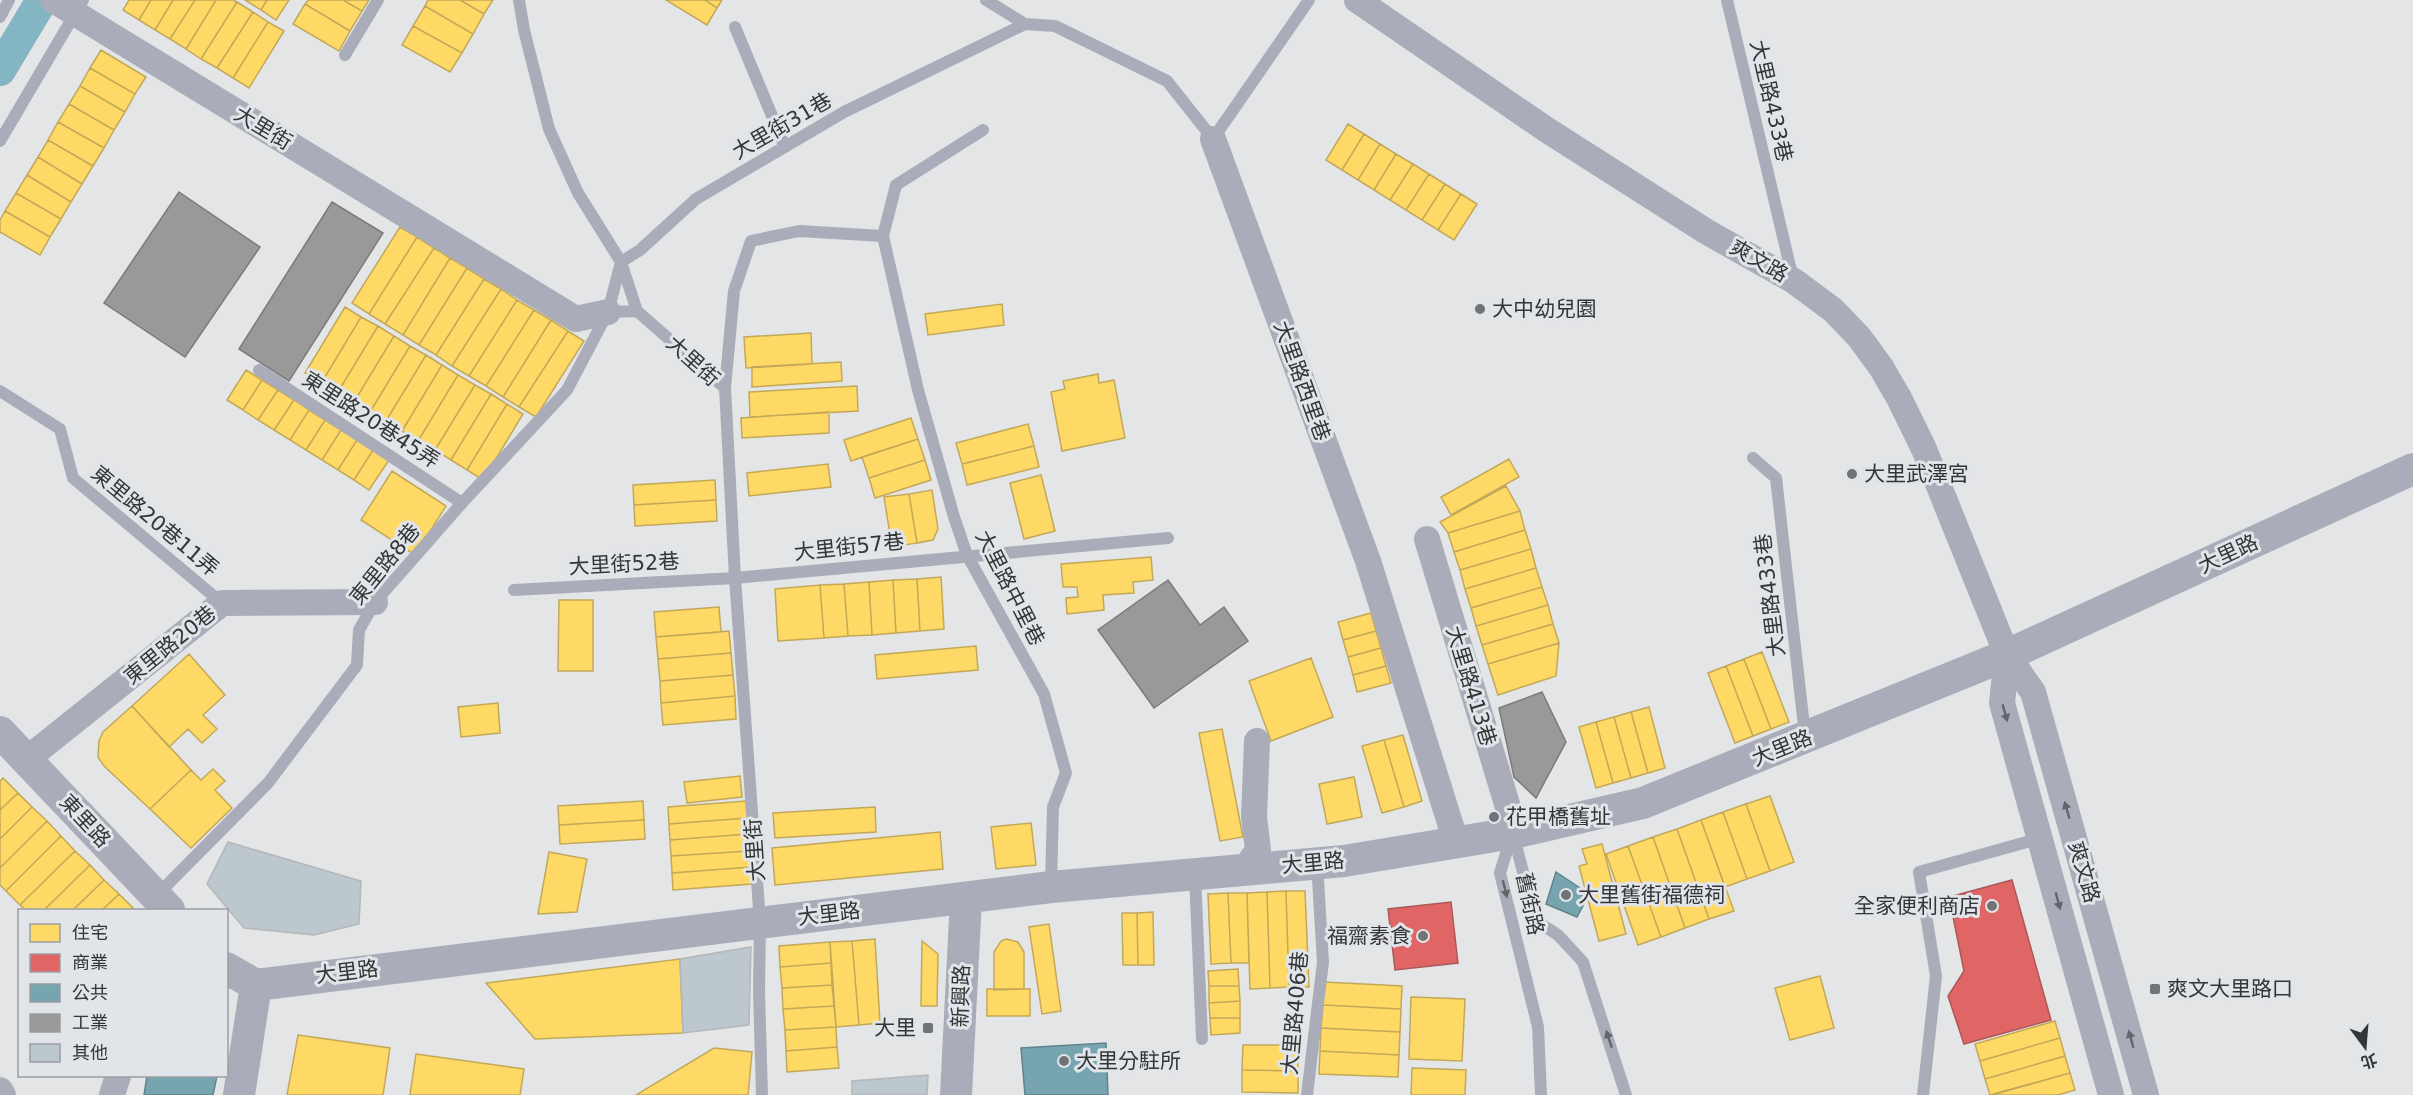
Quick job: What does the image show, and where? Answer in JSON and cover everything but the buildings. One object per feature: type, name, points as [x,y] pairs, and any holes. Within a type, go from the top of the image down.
[{"type":"street","name":"大里街","points":[[53,0],[79,7],[576,318],[608,312]]},
{"type":"street","name":"爽文路","points":[[1357,0],[1547,130],[1707,232],[1794,281],[1833,310],[1859,337],[1881,367],[1924,449],[2007,655],[2033,692],[2146,1095]]},
{"type":"street","name":"大里路西里巷","points":[[1213,139],[1368,561],[1456,842]]},
{"type":"street","name":"大里路","points":[[256,985],[1051,886],[1344,861],[1513,833],[1643,803],[1806,739],[2007,655],[2413,469]]},
{"type":"street","name":"大里路413巷","points":[[1427,539],[1510,814],[1513,833]]},
{"type":"street","name":"東里路20巷","points":[[27,759],[222,603],[375,602]]},
{"type":"street","name":"爽文路","points":[[2007,655],[2002,703],[2111,1095]]},
{"type":"street","name":"東里路","points":[[0,732],[163,903]]},
{"type":"street","points":[[1244,870],[1258,850],[1254,817],[1257,741]]},
{"type":"street","name":"新興路","points":[[956,1095],[966,898]]},
{"type":"street","points":[[228,969],[256,985],[238,1095]]},
{"type":"street","points":[[112,1095],[118,1077]]},
{"type":"street","points":[[0,1090],[3,1095]]},
{"type":"lane","points":[[0,17],[9,0]]},
{"type":"lane","points":[[345,55],[378,0]]},
{"type":"lane","points":[[519,0],[524,30],[549,129],[578,193],[621,262],[637,311]]},
{"type":"lane","points":[[986,0],[1025,24]]},
{"type":"lane","points":[[1213,139],[1309,0]]},
{"type":"lane","name":"大里路433巷","points":[[1727,0],[1794,281]]},
{"type":"lane","points":[[0,141],[79,7]]},
{"type":"lane","name":"大里街31巷","points":[[621,262],[640,250],[696,199],[844,112],[1025,24]]},
{"type":"lane","name":"大里路西里巷","points":[[1025,24],[1055,26],[1167,81],[1213,139]]},
{"type":"lane","points":[[735,27],[785,147]]},
{"type":"lane","name":"大里路中里巷","points":[[982,130],[896,185],[883,236],[918,390],[954,517],[967,555],[1044,694],[1066,773],[1053,807],[1051,886]]},
{"type":"lane","points":[[724,388],[734,291],[751,241],[799,231],[883,236]]},
{"type":"lane","points":[[608,312],[621,262]]},
{"type":"lane","name":"大里街","points":[[608,312],[637,311],[724,388],[735,578],[760,922],[759,992],[762,1095]]},
{"type":"lane","name":"東里路8巷","points":[[163,903],[268,783],[357,665],[359,630],[375,602],[462,503],[567,390],[608,312]]},
{"type":"lane","name":"東里路20巷45弄","points":[[259,370],[462,503]]},
{"type":"lane","name":"東里路20巷11弄","points":[[0,391],[60,429],[73,478],[222,603]]},
{"type":"lane","name":"大里路433巷","points":[[1753,458],[1776,477],[1806,739]]},
{"type":"lane","name":"大里街57巷","points":[[735,578],[1168,538]]},
{"type":"lane","name":"大里街52巷","points":[[514,590],[735,578]]},
{"type":"lane","name":"舊街路","points":[[1513,833],[1500,873],[1538,1027],[1541,1095]]},
{"type":"lane","name":"舊街路","points":[[1513,833],[1534,915],[1541,924],[1558,935],[1583,962],[1626,1095]]},
{"type":"lane","points":[[1923,1095],[1936,976],[1919,872],[2041,838]]},
{"type":"lane","name":"大里路406巷","points":[[1307,1095],[1323,962],[1317,863]]},
{"type":"lane","points":[[1195,875],[1202,1039]]},
{"type":"waterway","points":[[0,70],[42,0]]},
{"type":"place","name":"大中幼兒園","points":[[1480,309]]},
{"type":"place","name":"大里武澤宮","points":[[1852,474]]},
{"type":"place","name":"花甲橋舊址","points":[[1494,817]]},
{"type":"place","name":"大里舊街福德祠","points":[[1566,895]]},
{"type":"place","name":"全家便利商店","points":[[1992,906]]},
{"type":"place","name":"福齋素食","points":[[1423,936]]},
{"type":"place","name":"爽文大里路口","points":[[2155,989]]},
{"type":"place","name":"大里","points":[[928,1028]]},
{"type":"place","name":"大里分駐所","points":[[1064,1061]]}]
